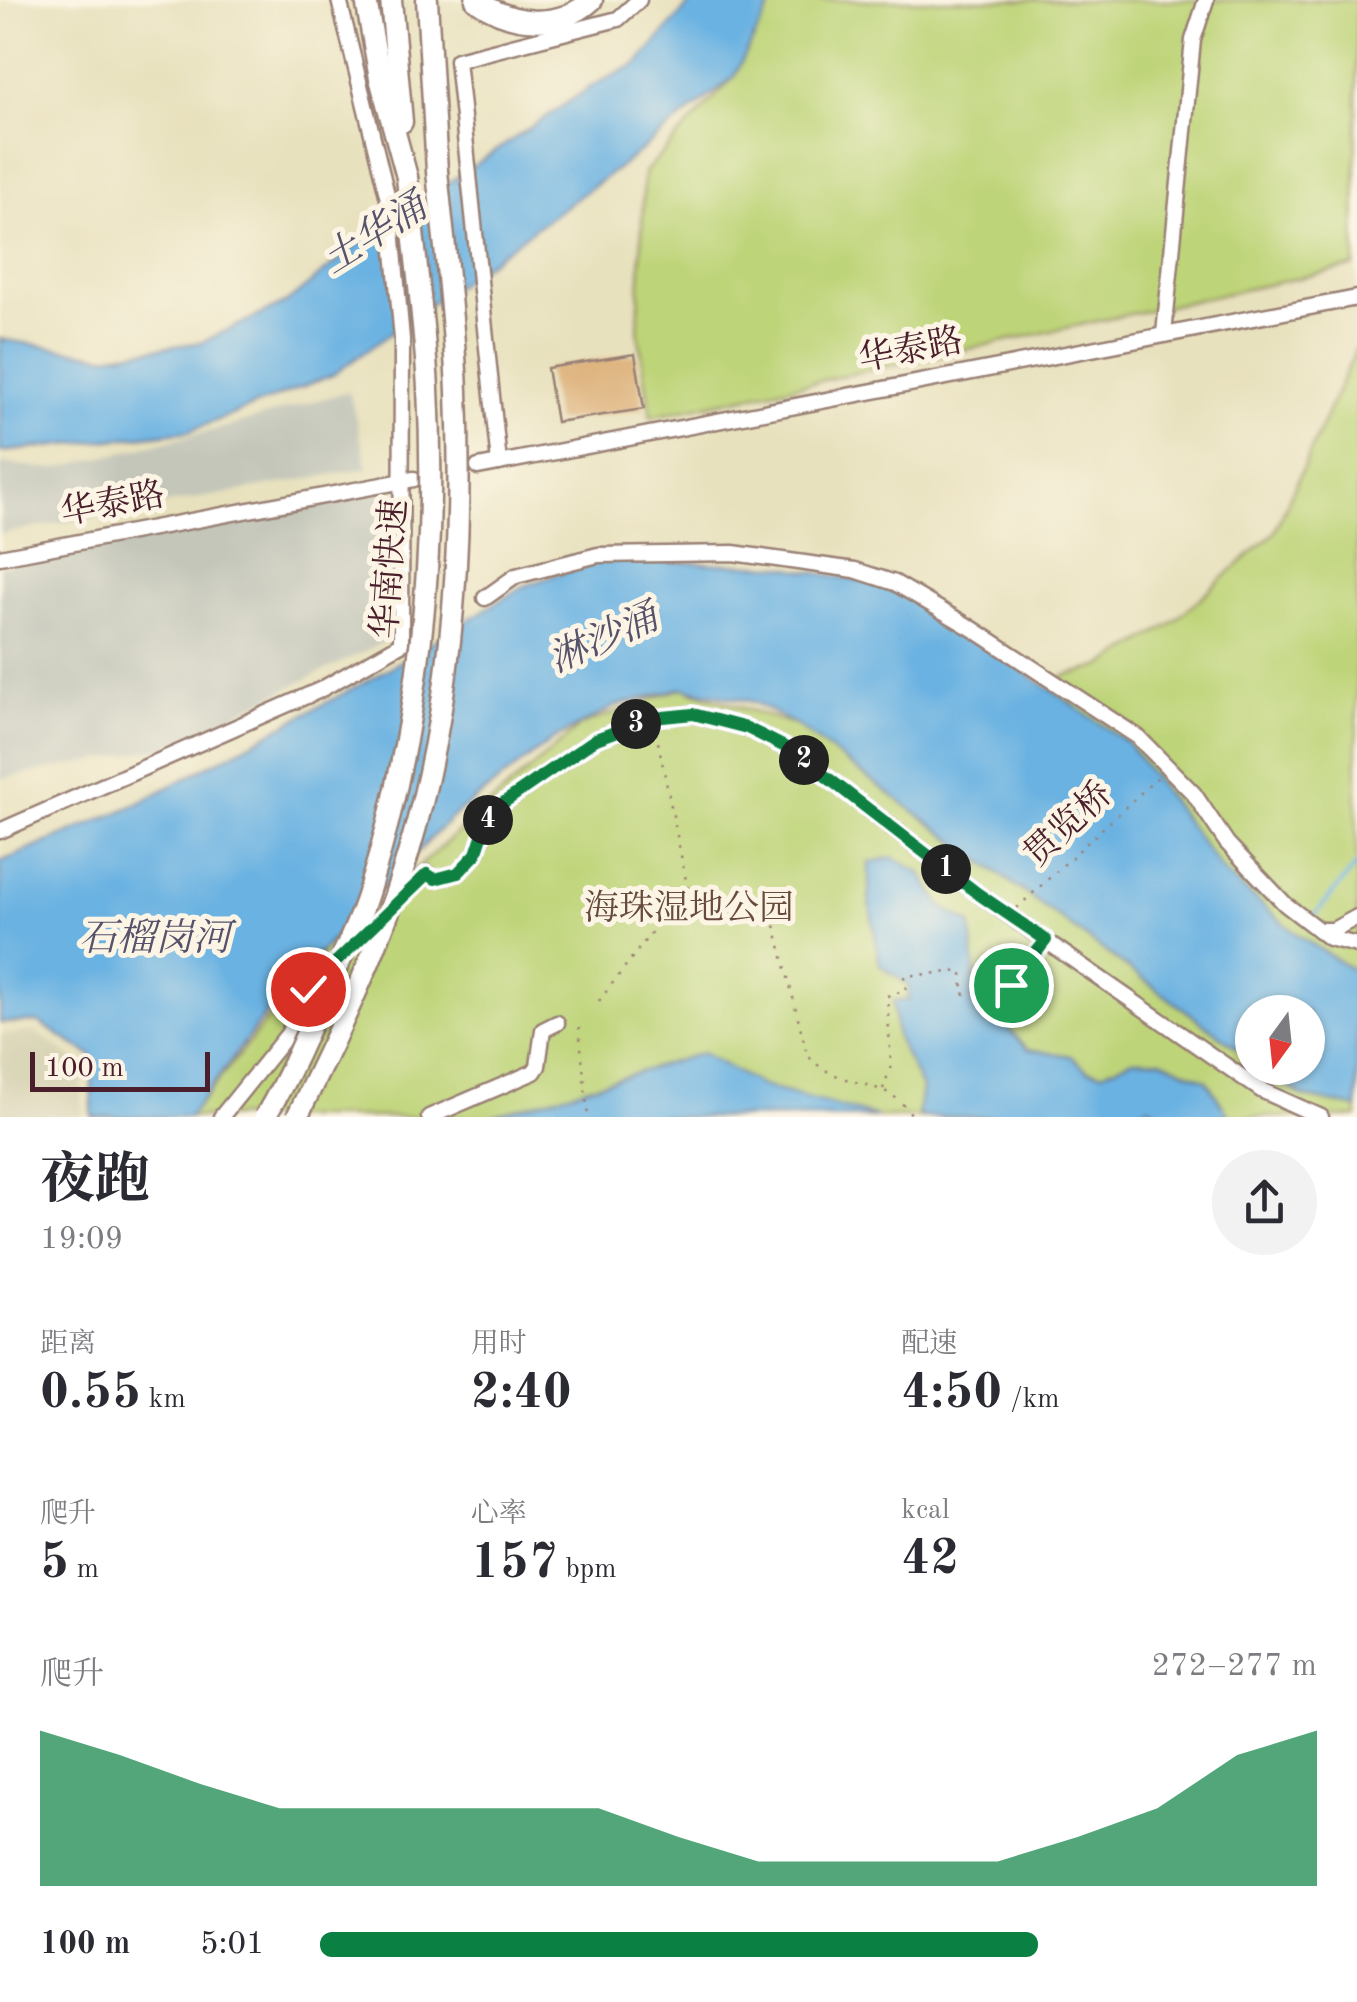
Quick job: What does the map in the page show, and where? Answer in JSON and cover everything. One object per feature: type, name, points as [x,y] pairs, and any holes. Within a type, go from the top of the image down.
[{"type":"highway","name":"华南快速","points":[[265,1117],[310,1027],[367,895],[386,828],[412,697],[428,568],[428,387],[391,0]]},
{"type":"highway","name":"华南快速","points":[[297,1117],[385,925],[423,800],[453,588],[459,480],[456,367],[437,171],[427,0]]},
{"type":"highway","points":[[476,0],[503,15],[541,21],[570,15],[592,0]]},
{"type":"highway","points":[[366,1],[380,78],[408,177]]},
{"type":"street","points":[[0,832],[320,690],[401,644],[407,480],[402,339],[390,207],[339,0]]},
{"type":"street","points":[[499,463],[457,60],[618,19],[639,0]]},
{"type":"street","points":[[1164,334],[1193,40],[1206,0]]},
{"type":"street","name":"华泰路","points":[[478,467],[1357,298]]},
{"type":"street","name":"华泰路","points":[[0,558],[407,480]]},
{"type":"street","points":[[485,598],[516,576],[598,555],[733,553],[855,570],[895,583],[973,628],[1138,737],[1194,794],[1227,843],[1285,904],[1330,938],[1357,945]]},
{"type":"street","points":[[221,1117],[288,1034],[308,989],[427,874],[435,879],[458,873],[476,854],[490,812],[596,739],[653,718],[693,714],[747,728],[793,751],[977,893],[1261,1090],[1321,1117]]},
{"type":"street","points":[[1312,925],[1333,930],[1357,917]]},
{"type":"street","points":[[429,1117],[534,1072],[544,1030],[557,1023]]},
{"type":"path","points":[[653,718],[692,907]]},
{"type":"path","name":"贯览桥","points":[[1014,911],[1159,776]]},
{"type":"path","points":[[599,1000],[663,917],[679,907],[764,908],[773,917],[807,1054],[814,1064],[855,1083],[882,1090],[912,1115]]},
{"type":"path","points":[[882,1090],[891,1066],[887,996],[906,990],[904,976],[962,971],[963,994],[1011,985],[1046,940]]},
{"type":"path","points":[[579,1027],[588,1117]]},
{"type":"shaded area","points":[[349,391],[368,468],[0,534],[0,463],[54,469],[230,426]]},
{"type":"shaded area","points":[[385,492],[386,641],[166,747],[0,779],[0,567]]},
{"type":"shaded area","points":[[35,1032],[81,1064],[82,1117],[0,1117],[0,1035]]},
{"type":"green space","points":[[774,0],[1357,0],[1355,266],[651,417],[638,331],[644,173],[733,78]]},
{"type":"green space","points":[[1357,347],[1357,973],[1298,935],[1224,873],[1127,742],[1052,691],[1064,676],[1100,667],[1171,624],[1274,533]]},
{"type":"green space","name":"海珠湿地公园","points":[[682,688],[796,725],[1235,1047],[1235,1085],[1287,1085],[1302,1096],[1357,1105],[1357,1117],[189,1117],[325,948],[581,725]]},
{"type":"water","name":"土华涌","points":[[693,0],[774,0],[733,78],[625,163],[333,375],[190,431],[0,452],[0,339],[105,356],[203,342],[287,302],[365,239],[592,86],[638,63]]},
{"type":"water","name":"石榴岗河","points":[[599,559],[779,566],[880,584],[949,620],[1127,742],[1224,873],[1298,935],[1357,973],[1357,1108],[1302,1096],[1287,1085],[1325,1085],[1325,995],[1235,995],[1235,1047],[796,725],[754,702],[682,688],[616,706],[552,740],[451,818],[285,988],[189,1117],[92,1117],[92,1056],[38,1022],[0,1023],[0,862],[135,805],[378,675],[522,587]]},
{"type":"water","points":[[892,857],[921,873],[942,907],[971,924],[977,997],[1028,1049],[1071,1056],[1087,1070],[1102,1073],[1133,1059],[1162,1060],[1206,1080],[1230,1117],[1165,1117],[1149,1106],[1128,1117],[918,1114],[922,1088],[897,1038],[893,1001],[909,1000],[908,985],[880,965],[869,900],[869,863]]},
{"type":"water","points":[[702,1053],[762,1086],[878,1117],[489,1117]]},
{"type":"building","points":[[635,354],[644,409],[556,422],[547,368]]},
{"type":"waterway","points":[[1311,920],[1357,864]]},
{"type":"route","points":[[308,989],[427,874],[435,879],[458,873],[476,854],[490,812],[596,739],[653,718],[693,714],[747,728],[793,751],[977,893],[1046,940],[1011,985]]},
{"type":"water label","name":"淋沙涌","points":[[604,640]]}]
